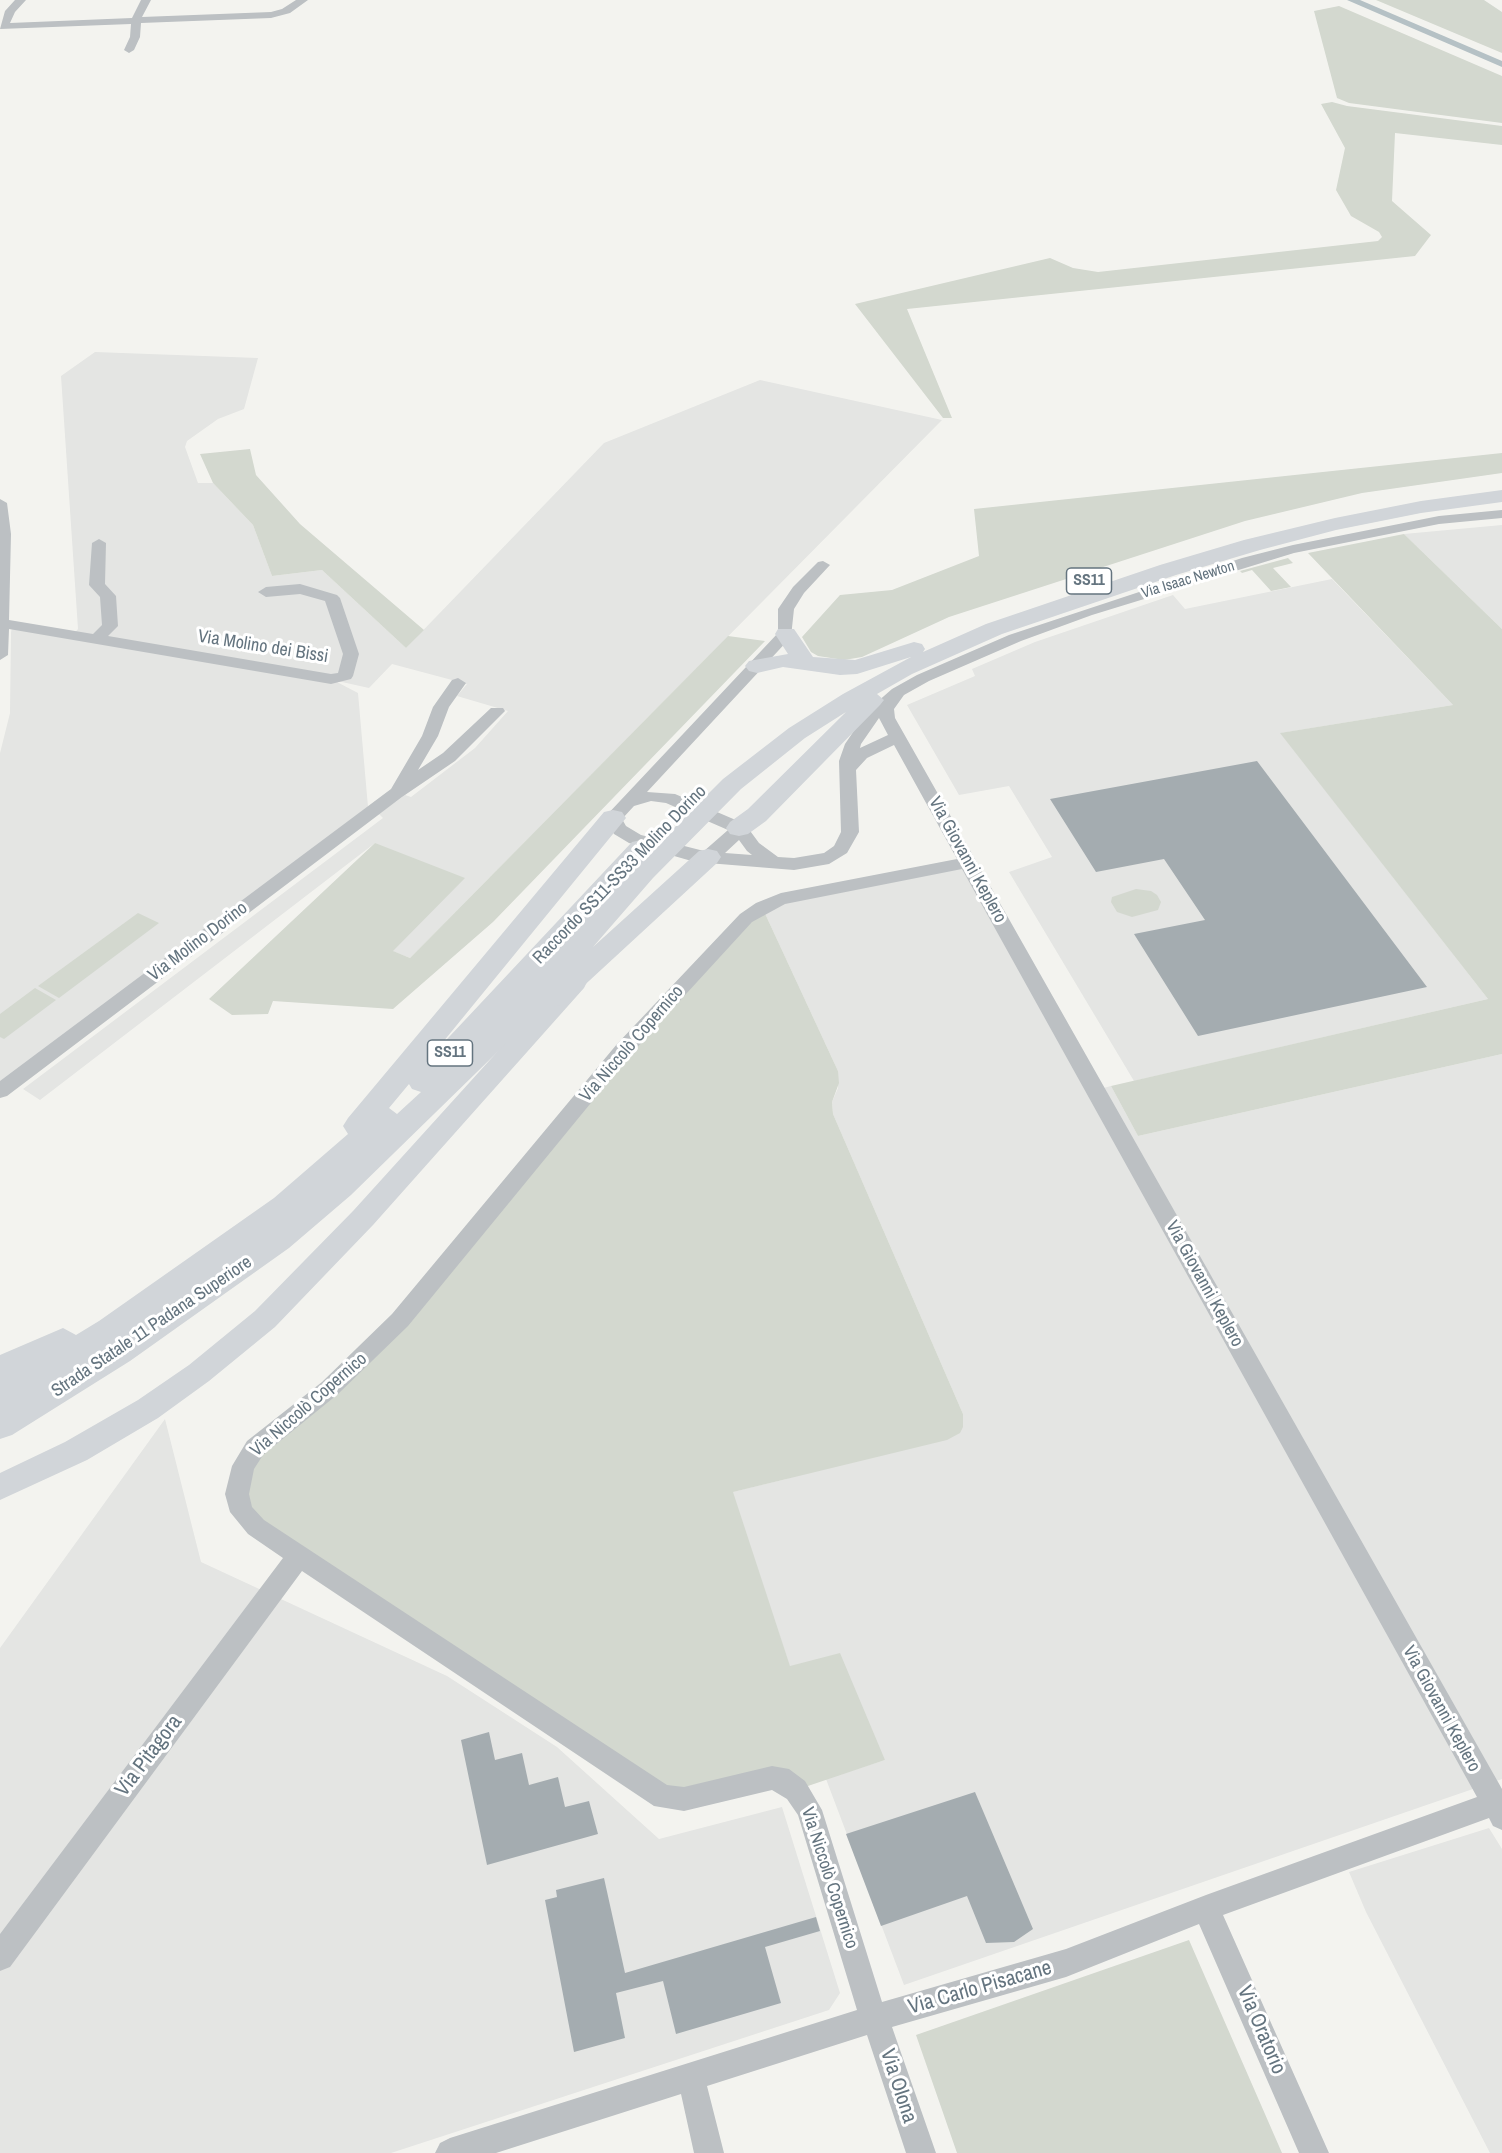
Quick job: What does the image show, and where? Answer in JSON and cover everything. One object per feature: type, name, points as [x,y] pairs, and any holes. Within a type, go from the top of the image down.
[{"type":"highway","name":"Raccordo SS11-SS33 Molino Dorino","points":[[219,1255],[307,1188],[414,1090],[723,780],[782,725],[915,650],[1057,592],[1258,529],[1357,506],[1502,484]]},
{"type":"highway","name":"Raccordo SS11-SS33 Molino Dorino","points":[[723,780],[851,699],[904,669],[965,641],[1080,598],[1252,545],[1378,515],[1502,496]]},
{"type":"highway","points":[[786,634],[805,662]]},
{"type":"highway","points":[[739,828],[757,815],[885,689],[965,641]]},
{"type":"highway","points":[[757,666],[783,660],[840,668],[857,667],[915,650]]},
{"type":"highway","points":[[260,1225],[289,1190],[367,1117],[600,831],[621,810]]},
{"type":"highway","points":[[340,1187],[410,1136],[513,1035],[708,857]]},
{"type":"highway","name":"Raccordo SS11-SS33 Molino Dorino","points":[[299,1223],[340,1187],[508,1025],[634,869]]},
{"type":"highway","points":[[0,1444],[244,1280],[265,1262],[299,1223]]},
{"type":"highway","name":"Strada Statale 11 Padana Superiore","points":[[0,1425],[69,1385],[187,1306],[299,1223]]},
{"type":"highway","points":[[0,1369],[87,1329],[171,1277],[219,1255]]},
{"type":"highway","name":"Strada Statale 11 Padana Superiore","points":[[0,1396],[110,1330],[219,1255]]},
{"type":"main road","points":[[0,1487],[75,1451],[148,1409],[200,1373],[265,1319],[363,1218],[592,963]]},
{"type":"street","points":[[2,26],[10,11],[21,0]]},
{"type":"street","points":[[129,50],[135,38],[137,21],[146,0]]},
{"type":"street","points":[[2,26],[271,15],[286,11],[303,0]]},
{"type":"street","points":[[0,503],[4,534],[0,655]]},
{"type":"street","name":"Via Isaac Newton","points":[[857,749],[874,713],[890,699],[923,678],[1015,638],[1204,573],[1293,549],[1439,520],[1502,514]]},
{"type":"street","points":[[97,639],[110,626],[108,596],[97,585],[99,543]]},
{"type":"street","points":[[823,566],[798,590],[786,609],[786,634],[621,810],[616,827],[630,837],[676,853],[794,864],[812,863],[829,858],[841,849],[850,832],[847,769],[857,749],[897,735]]},
{"type":"street","name":"Via Molino dei Bissi","points":[[2,624],[331,679],[345,676],[351,654],[332,598],[300,589],[266,592]]},
{"type":"street","points":[[396,793],[430,736],[441,707],[459,682]]},
{"type":"street","name":"Via Giovanni Keplero","points":[[890,699],[886,713],[897,735],[1499,1807]]},
{"type":"street","name":"Via Molino Dorino","points":[[0,1091],[396,793],[449,757],[497,711]]},
{"type":"street","points":[[430,736],[462,744]]},
{"type":"street","points":[[857,749],[892,755],[914,765]]},
{"type":"street","points":[[662,767],[661,785],[673,799]]},
{"type":"street","points":[[621,810],[651,796],[673,799],[739,828],[753,847],[772,861]]},
{"type":"street","points":[[708,857],[724,845],[739,828]]},
{"type":"street","name":"Via Niccolò Copernico","points":[[875,2019],[809,1810],[804,1798],[789,1783],[780,1778],[761,1779],[684,1798],[663,1797],[256,1527],[242,1512],[238,1484],[248,1456],[263,1441],[338,1381],[400,1320],[624,1049],[754,912],[781,899],[968,862]]},
{"type":"street","name":"Via Pitagora","points":[[0,1957],[298,1556]]},
{"type":"street","name":"Via Carlo Pisacane","points":[[450,2153],[875,2019],[1066,1963],[1206,1908],[1499,1807]]},
{"type":"street","name":"Via Oratorio","points":[[1206,1908],[1314,2153]]},
{"type":"street","name":"Via Olona","points":[[875,2019],[921,2153]]},
{"type":"street","points":[[691,2078],[709,2153]]},
{"type":"shaded area","points":[[1376,0],[1484,0],[1502,12],[1502,53]]},
{"type":"shaded area","points":[[1339,6],[1502,76],[1502,123],[1349,103],[1337,98],[1314,11]]},
{"type":"shaded area","points":[[1332,102],[1347,106],[1502,126],[1502,145],[1395,133],[1392,201],[1431,235],[1415,256],[907,309],[952,418],[943,418],[855,304],[1050,258],[1073,268],[1098,272],[1378,241],[1382,237],[1379,232],[1351,216],[1336,190],[1345,148],[1321,104]]},
{"type":"shaded area","points":[[95,352],[258,358],[244,409],[218,419],[187,441],[185,447],[198,483],[213,483],[253,525],[272,576],[322,570],[406,648],[604,443],[760,380],[942,420],[410,958],[392,951],[375,843],[40,1100],[23,1089],[383,818],[379,814],[405,795],[411,797],[475,748],[508,711],[457,696],[467,684],[392,664],[369,688],[333,680],[358,693],[368,807],[0,1083],[0,753],[10,713],[11,633],[12,626],[73,635],[78,629],[61,376]]},
{"type":"shaded area","points":[[250,449],[256,475],[300,524],[424,630],[406,648],[322,570],[272,576],[253,525],[213,483],[200,454]]},
{"type":"shaded area","points":[[1502,453],[1502,473],[1362,493],[1245,521],[949,617],[862,657],[844,660],[818,656],[811,652],[802,637],[840,595],[892,590],[979,556],[974,509]]},
{"type":"shaded area","points":[[1502,525],[1502,629],[1404,534]]},
{"type":"shaded area","points":[[1404,534],[1502,629],[1502,1054],[1138,1136],[1111,1086],[1488,999],[1280,733],[1453,705],[1308,553]]},
{"type":"shaded area","points":[[1288,558],[1293,563],[1273,568],[1291,587],[1271,591],[1252,570],[1242,573],[1240,571]]},
{"type":"shaded area","points":[[1332,579],[1453,705],[1281,733],[1488,999],[1134,1081],[1009,872],[1052,857],[1009,786],[959,795],[907,705],[975,676],[972,669],[1035,642],[1173,595],[1185,609]]},
{"type":"shaded area","points":[[728,636],[765,641],[493,922],[393,1009],[273,1001],[268,1014],[232,1015],[209,999],[375,843],[465,878],[393,951],[410,958]]},
{"type":"shaded area","points":[[968,862],[1096,1090],[1111,1086],[1138,1136],[1502,1054],[1502,1779],[904,1985],[826,1779],[885,1760],[790,1667],[732,1492],[786,1479],[963,1414],[833,1114],[832,1102],[838,1088],[838,1071],[762,907]]},
{"type":"shaded area","points":[[1136,889],[1151,891],[1157,895],[1161,902],[1158,910],[1132,917],[1117,912],[1111,902],[1112,897]]},
{"type":"shaded area","points":[[762,907],[838,1071],[839,1083],[832,1102],[833,1114],[963,1414],[963,1427],[960,1433],[947,1440],[733,1492],[790,1666],[840,1653],[885,1760],[796,1790],[789,1783],[684,1799],[256,1527],[239,1475],[361,1359],[624,1049]]},
{"type":"shaded area","points":[[138,913],[159,923],[59,998],[38,986]]},
{"type":"shaded area","points":[[35,988],[56,1000],[4,1039],[0,1037],[0,1014]]},
{"type":"shaded area","points":[[165,1419],[201,1562],[447,1676],[557,1747],[659,1839],[782,1807],[840,1993],[829,2010],[391,2153],[0,2153],[0,1648]]},
{"type":"shaded area","points":[[1489,1828],[1502,1849],[1502,2153],[1490,2153],[1366,1912],[1349,1872]]},
{"type":"shaded area","points":[[1189,1940],[1282,2153],[957,2153],[916,2035]]},
{"type":"building","points":[[1257,761],[1427,987],[1198,1036],[1134,934],[1205,920],[1164,859],[1096,872],[1050,799]]},
{"type":"building","points":[[489,1732],[495,1760],[522,1753],[529,1785],[558,1777],[565,1807],[589,1801],[598,1834],[487,1865],[461,1740]]},
{"type":"building","points":[[975,1792],[1033,1929],[1014,1942],[986,1943],[967,1896],[881,1926],[846,1834]]},
{"type":"building","points":[[604,1878],[625,1973],[816,1917],[820,1931],[765,1947],[781,2003],[676,2034],[663,1981],[616,1993],[625,2038],[574,2052],[545,1900],[557,1897],[556,1890]]},
{"type":"waterway","points":[[1352,0],[1502,64]]}]
